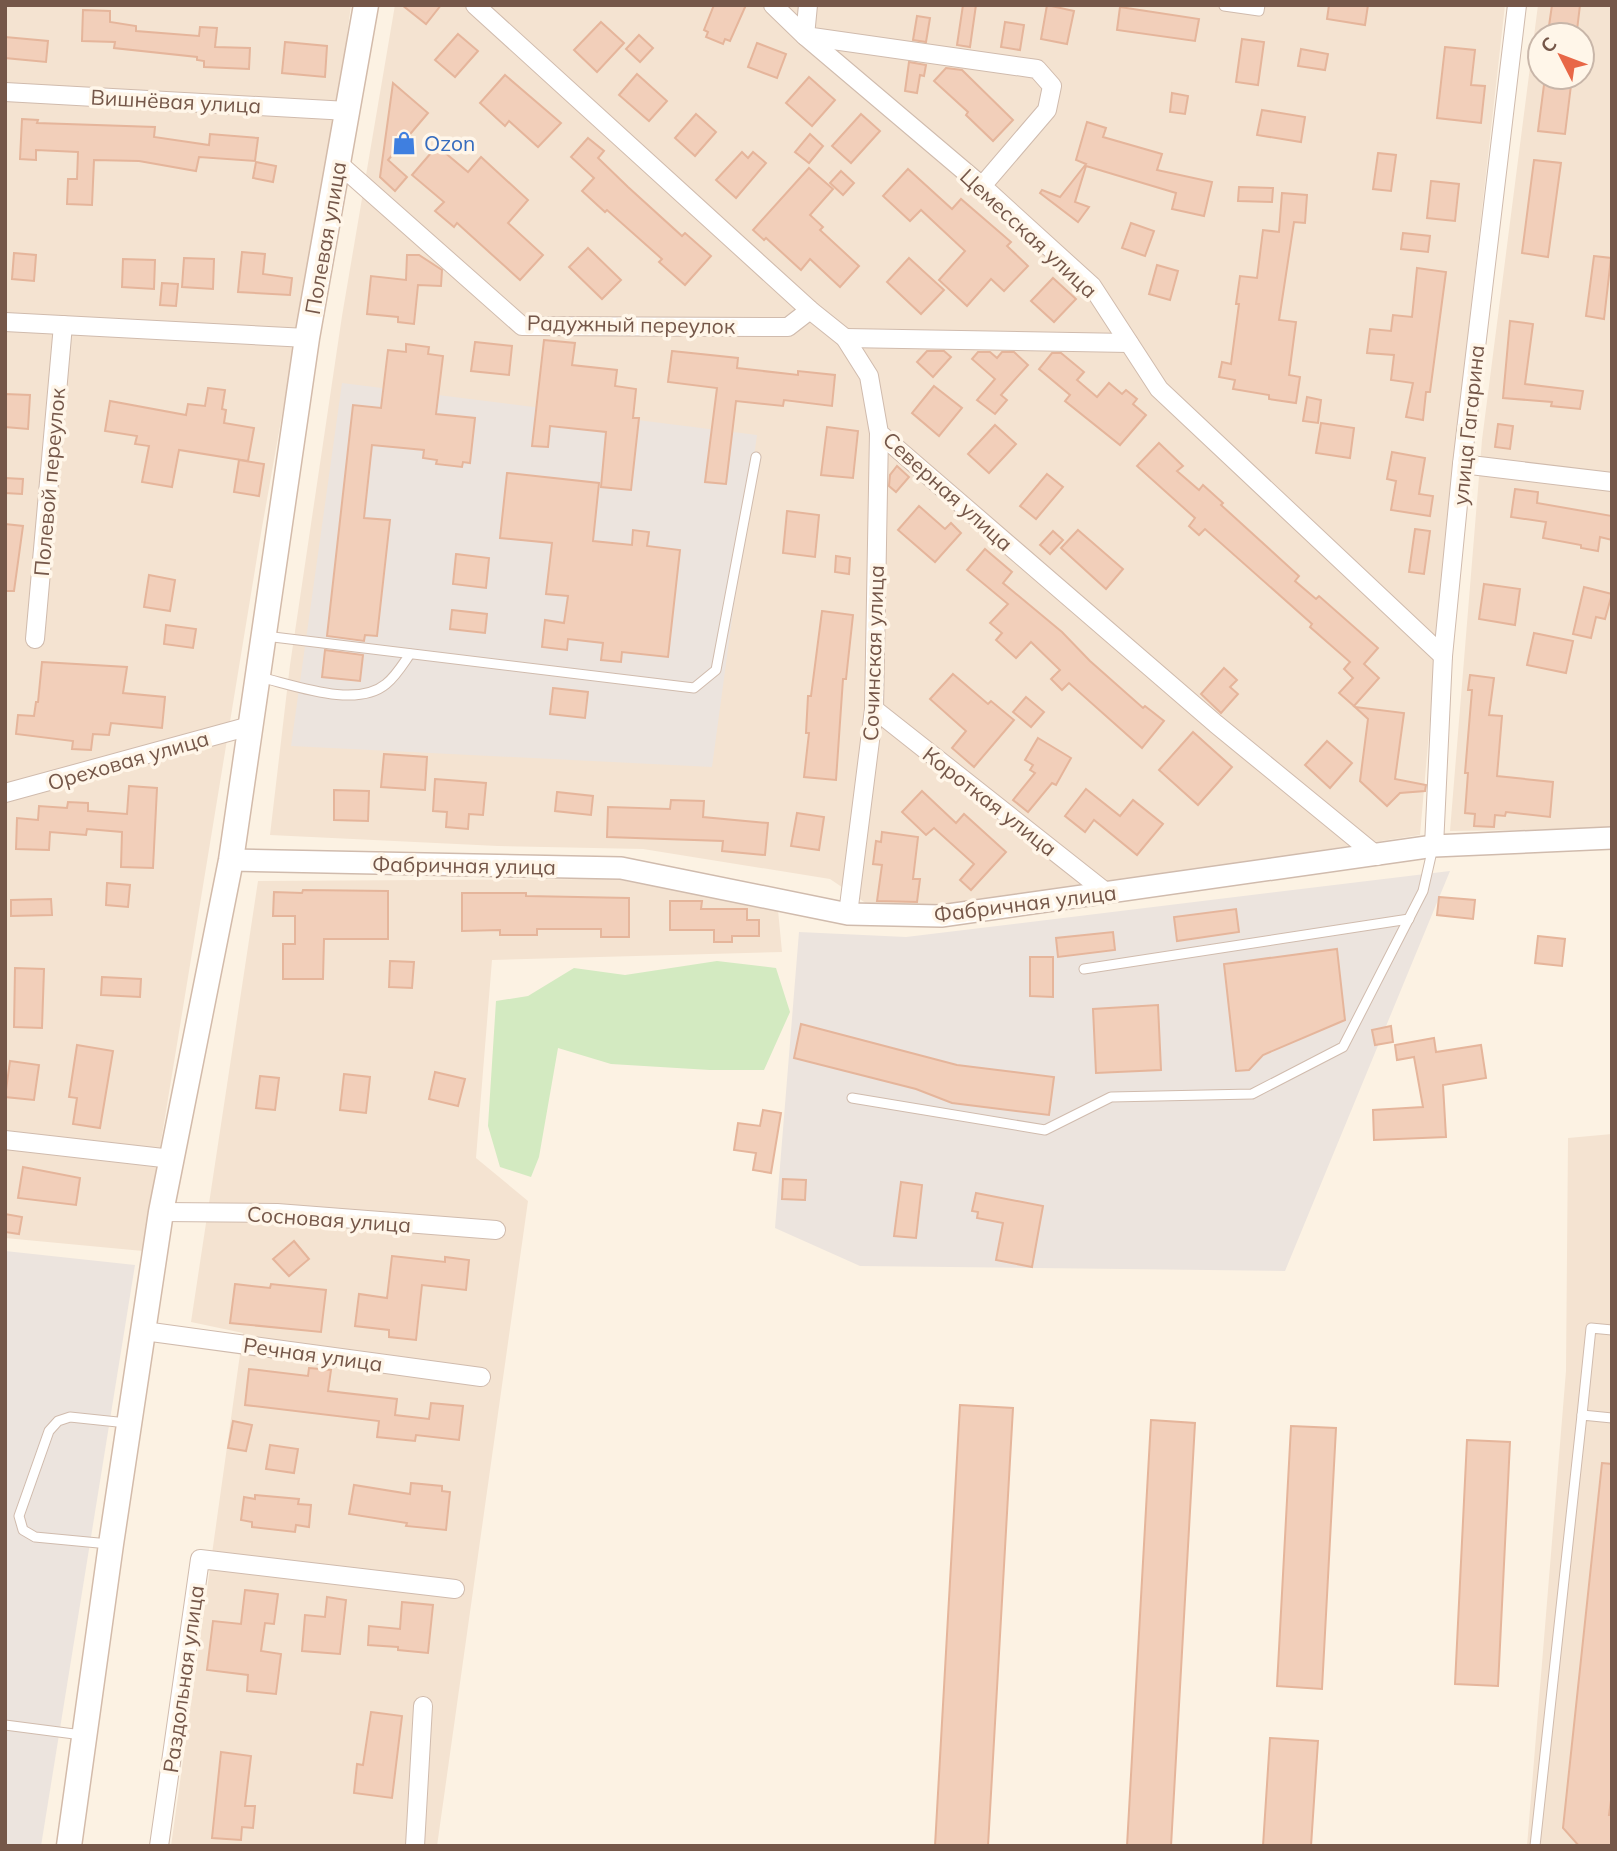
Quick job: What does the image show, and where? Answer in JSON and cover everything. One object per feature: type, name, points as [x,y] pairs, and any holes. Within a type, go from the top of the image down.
[{"type":"main road","name":"Полевая улица","points":[[307,338],[366,5]]},
{"type":"main road","points":[[69,1846],[161,1212],[231,860],[307,338]]},
{"type":"street","name":"Северная улица","points":[[475,5],[810,310],[845,338],[869,376],[879,432],[1216,724],[1377,856]]},
{"type":"street","name":"Цемесская улица","points":[[773,5],[805,36],[982,186],[1092,286],[1159,389],[1443,656]]},
{"type":"street","points":[[808,5],[805,36],[1037,69],[1052,86],[1047,110],[982,186]]},
{"type":"street","name":"улица Гагарина","points":[[1434,846],[1443,656],[1462,464],[1517,5]]},
{"type":"street","name":"Вишнёвая улица","points":[[5,92],[348,111]]},
{"type":"street","name":"Радужный переулок","points":[[338,163],[522,326],[788,327],[810,310]]},
{"type":"street","name":"Полевая улица","points":[[5,322],[307,338]]},
{"type":"street","name":"Полевой переулок","points":[[35,639],[63,325]]},
{"type":"street","points":[[845,338],[1129,344]]},
{"type":"street","name":"Сочинская улица","points":[[848,914],[874,709],[879,432]]},
{"type":"street","points":[[1462,464],[1612,482]]},
{"type":"street","name":"Короткая улица","points":[[874,709],[1107,893]]},
{"type":"street","name":"Ореховая улица","points":[[5,793],[250,726]]},
{"type":"street","name":"Фабричная улица","points":[[231,860],[621,868],[848,914],[942,916],[1434,846],[1612,838]]},
{"type":"street","points":[[5,1140],[172,1159]]},
{"type":"street","name":"Сосновая улица","points":[[161,1212],[277,1213],[496,1230]]},
{"type":"street","name":"Речная улица","points":[[144,1331],[481,1377]]},
{"type":"street","name":"Раздольная улица","points":[[159,1846],[200,1559],[455,1589]]},
{"type":"street","points":[[415,1846],[423,1706]]},
{"type":"lane","points":[[1224,5],[1259,11],[1260,5]]},
{"type":"lane","points":[[263,636],[694,688],[716,670],[756,457]]},
{"type":"lane","points":[[257,676],[318,691],[368,695],[386,684],[410,654]]},
{"type":"lane","points":[[852,1098],[1045,1130],[1111,1097],[1252,1094],[1343,1047],[1423,891],[1434,846]]},
{"type":"lane","points":[[1084,969],[1409,919]]},
{"type":"lane","points":[[1535,1846],[1591,1328],[1612,1330]]},
{"type":"lane","points":[[1582,1415],[1612,1418]]},
{"type":"lane","points":[[111,1544],[35,1537],[23,1530],[19,1516],[49,1431],[58,1421],[70,1417],[130,1424]]},
{"type":"lane","points":[[5,1725],[84,1736]]},
{"type":"shaded area","points":[[5,5],[351,5],[340,89],[261,533],[143,1251],[5,1238]]},
{"type":"shaded area","points":[[395,5],[1505,5],[1449,503],[1420,835],[945,909],[870,906],[830,879],[643,849],[498,846],[270,835],[290,665],[342,316]]},
{"type":"shaded area","points":[[1538,5],[1612,5],[1612,829],[1450,831],[1482,440],[1527,91],[1596,91],[1596,21],[1536,21]]},
{"type":"shaded area","points":[[342,383],[757,435],[712,767],[291,746]]},
{"type":"shaded area","points":[[1450,871],[1285,1271],[860,1266],[775,1228],[799,932],[906,937]]},
{"type":"shaded area","points":[[615,879],[778,910],[782,952],[492,960],[476,1158],[528,1201],[437,1846],[171,1846],[243,1333],[191,1322],[258,881]]},
{"type":"shaded area","points":[[1612,1134],[1612,1846],[1527,1846],[1566,1371],[1568,1138]]},
{"type":"shaded area","points":[[5,1251],[135,1265],[41,1846],[5,1846]]},
{"type":"green space","points":[[717,961],[776,968],[790,1012],[764,1070],[710,1070],[611,1064],[558,1048],[539,1157],[531,1177],[500,1167],[488,1126],[496,1001],[528,996],[574,968],[625,975]]},
{"type":"building","points":[[402,5],[441,5],[426,24]]},
{"type":"building","points":[[714,5],[746,5],[730,41],[725,39],[723,44],[706,37],[708,32],[704,30]]},
{"type":"building","points":[[963,5],[976,5],[970,47],[957,45]]},
{"type":"building","points":[[1047,5],[1074,11],[1067,44],[1041,39]]},
{"type":"building","points":[[1329,5],[1368,5],[1365,25],[1327,19]]},
{"type":"building","points":[[1552,5],[1580,5],[1578,21],[1550,21]]},
{"type":"building","points":[[1120,7],[1199,19],[1195,41],[1117,30]]},
{"type":"building","points":[[83,10],[110,11],[110,22],[136,26],[136,31],[199,36],[200,27],[217,28],[215,47],[250,48],[249,69],[204,67],[204,61],[197,60],[197,57],[114,48],[115,42],[82,41]]},
{"type":"building","points":[[917,16],[930,18],[926,42],[913,40]]},
{"type":"building","points":[[601,22],[624,43],[597,72],[574,50]]},
{"type":"building","points":[[1005,22],[1024,25],[1020,50],[1001,47]]},
{"type":"building","points":[[458,34],[478,51],[455,77],[435,60]]},
{"type":"building","points":[[639,35],[653,48],[640,62],[626,49]]},
{"type":"building","points":[[5,37],[48,41],[46,62],[5,58]]},
{"type":"building","points":[[1242,39],[1264,42],[1258,85],[1236,82]]},
{"type":"building","points":[[285,42],[327,46],[325,77],[282,73]]},
{"type":"building","points":[[757,43],[786,54],[777,78],[748,67]]},
{"type":"building","points":[[1445,47],[1475,50],[1471,85],[1485,86],[1481,123],[1437,118]]},
{"type":"building","points":[[1301,49],[1328,54],[1325,70],[1298,66]]},
{"type":"building","points":[[909,62],[926,65],[924,76],[920,75],[917,93],[905,91]]},
{"type":"building","points":[[946,68],[962,70],[1013,120],[993,141],[966,115],[968,112],[934,81]]},
{"type":"building","points":[[637,74],[667,101],[649,121],[619,95]]},
{"type":"building","points":[[505,75],[561,123],[538,147],[509,121],[505,126],[480,103]]},
{"type":"building","points":[[809,77],[835,100],[812,126],[786,103]]},
{"type":"building","points":[[393,83],[428,113],[388,160],[407,177],[395,191],[380,177]]},
{"type":"building","points":[[1543,91],[1570,91],[1565,134],[1538,131]]},
{"type":"building","points":[[1172,93],[1188,96],[1185,114],[1170,112]]},
{"type":"building","points":[[1262,110],[1305,117],[1301,142],[1257,135]]},
{"type":"building","points":[[696,114],[716,132],[695,156],[675,138]]},
{"type":"building","points":[[861,114],[880,131],[851,163],[832,146]]},
{"type":"building","points":[[22,119],[38,120],[37,123],[155,127],[154,137],[209,145],[210,134],[258,138],[255,161],[199,157],[196,171],[139,161],[94,160],[92,205],[67,204],[68,179],[77,179],[78,152],[36,150],[36,160],[20,159]]},
{"type":"building","points":[[1087,122],[1106,128],[1103,137],[1162,154],[1157,170],[1212,182],[1204,216],[1172,209],[1176,193],[1086,166],[1075,202],[1089,207],[1078,222],[1040,193],[1042,190],[1060,197],[1086,164],[1076,160]]},
{"type":"building","points":[[810,134],[823,146],[809,163],[795,152]]},
{"type":"building","points":[[588,138],[604,151],[598,158],[628,187],[682,236],[685,233],[711,256],[685,285],[659,262],[662,259],[582,191],[594,178],[571,157]]},
{"type":"building","points":[[437,146],[468,172],[481,157],[528,200],[508,223],[543,255],[520,280],[457,223],[454,227],[435,211],[444,202],[412,175]]},
{"type":"building","points":[[742,152],[748,158],[753,152],[766,163],[736,198],[716,180]]},
{"type":"building","points":[[1378,153],[1396,155],[1391,191],[1373,189]]},
{"type":"building","points":[[1534,160],[1561,163],[1548,257],[1522,253]]},
{"type":"building","points":[[256,162],[276,166],[273,182],[253,178]]},
{"type":"building","points":[[809,168],[833,189],[810,215],[823,227],[820,230],[859,266],[840,287],[810,259],[801,270],[766,238],[764,240],[753,230]]},
{"type":"building","points":[[908,169],[952,209],[961,199],[1011,242],[1007,246],[1028,266],[1004,291],[991,279],[967,306],[939,280],[965,251],[921,210],[910,221],[883,196]]},
{"type":"building","points":[[841,171],[854,183],[843,195],[830,183]]},
{"type":"building","points":[[1431,181],[1459,184],[1455,221],[1427,218]]},
{"type":"building","points":[[1239,187],[1273,188],[1272,202],[1238,201]]},
{"type":"building","points":[[1282,193],[1307,195],[1305,223],[1294,222],[1279,320],[1296,322],[1289,375],[1300,377],[1296,403],[1233,389],[1235,380],[1219,377],[1222,362],[1231,364],[1240,276],[1257,278],[1263,230],[1279,232]]},
{"type":"building","points":[[1131,223],[1154,231],[1145,256],[1122,248]]},
{"type":"building","points":[[1403,233],[1430,236],[1428,252],[1401,249]]},
{"type":"building","points":[[588,248],[621,280],[602,299],[569,267]]},
{"type":"building","points":[[242,252],[265,254],[263,274],[292,278],[290,295],[238,292]]},
{"type":"building","points":[[14,253],[36,255],[34,281],[12,279]]},
{"type":"building","points":[[407,255],[419,255],[442,270],[441,286],[418,285],[414,324],[398,322],[398,317],[367,314],[371,276],[406,280]]},
{"type":"building","points":[[1594,256],[1611,258],[1604,319],[1586,316]]},
{"type":"building","points":[[184,258],[214,259],[213,289],[182,287]]},
{"type":"building","points":[[909,258],[944,290],[921,314],[887,282]]},
{"type":"building","points":[[123,259],[155,260],[154,289],[122,287]]},
{"type":"building","points":[[1157,265],[1178,271],[1170,300],[1149,294]]},
{"type":"building","points":[[1417,268],[1446,272],[1430,392],[1426,392],[1423,420],[1406,417],[1413,383],[1391,380],[1394,355],[1367,353],[1370,329],[1391,331],[1393,315],[1412,317]]},
{"type":"building","points":[[1053,278],[1076,299],[1054,322],[1031,301]]},
{"type":"building","points":[[162,283],[178,284],[176,306],[160,305]]},
{"type":"building","points":[[1510,321],[1533,324],[1525,384],[1583,391],[1580,409],[1551,406],[1552,402],[1503,398]]},
{"type":"building","points":[[544,340],[575,343],[572,365],[617,370],[615,386],[636,389],[633,418],[639,418],[631,490],[601,487],[606,432],[550,426],[548,447],[532,446]]},
{"type":"building","points":[[475,342],[512,346],[509,375],[471,371]]},
{"type":"building","points":[[406,344],[429,347],[428,354],[443,356],[436,414],[475,418],[470,463],[463,462],[462,467],[436,464],[437,460],[423,458],[424,450],[372,445],[364,518],[390,520],[377,636],[365,635],[364,641],[327,636],[353,405],[381,408],[388,350],[406,352]]},
{"type":"building","points":[[672,351],[738,358],[737,368],[798,375],[798,371],[835,375],[832,406],[784,400],[783,406],[736,401],[726,484],[705,482],[717,388],[668,382]]},
{"type":"building","points":[[927,351],[944,351],[951,357],[933,377],[917,362]]},
{"type":"building","points":[[978,352],[990,352],[997,358],[1002,352],[1014,352],[1028,365],[1001,395],[1007,400],[995,414],[977,400],[995,379],[972,359]]},
{"type":"building","points":[[1052,353],[1061,353],[1084,372],[1077,380],[1097,397],[1109,383],[1122,394],[1126,390],[1137,399],[1133,404],[1146,415],[1120,445],[1065,401],[1070,395],[1039,369]]},
{"type":"building","points":[[934,386],[962,408],[939,436],[912,413]]},
{"type":"building","points":[[208,388],[225,390],[222,409],[226,410],[224,423],[254,428],[248,461],[179,450],[172,487],[142,482],[149,446],[135,444],[137,436],[105,431],[110,401],[186,415],[188,404],[205,406]]},
{"type":"building","points":[[5,394],[30,395],[28,429],[5,427]]},
{"type":"building","points":[[1307,397],[1321,400],[1318,423],[1303,421]]},
{"type":"building","points":[[1321,423],[1354,428],[1350,458],[1316,453]]},
{"type":"building","points":[[1498,424],[1513,426],[1510,449],[1495,447]]},
{"type":"building","points":[[995,425],[1016,444],[989,473],[968,454]]},
{"type":"building","points":[[827,427],[858,431],[853,478],[821,475]]},
{"type":"building","points":[[1159,443],[1183,466],[1177,471],[1199,490],[1203,485],[1223,503],[1221,505],[1299,576],[1295,581],[1316,599],[1319,596],[1378,648],[1364,664],[1379,678],[1354,706],[1339,693],[1353,678],[1344,669],[1350,662],[1310,627],[1312,624],[1205,529],[1199,535],[1189,526],[1195,518],[1137,466]]},
{"type":"building","points":[[1392,452],[1425,458],[1419,494],[1433,496],[1430,516],[1391,510],[1396,481],[1387,479]]},
{"type":"building","points":[[239,460],[264,464],[259,496],[234,492]]},
{"type":"building","points":[[897,466],[909,477],[896,492],[889,486],[890,475]]},
{"type":"building","points":[[507,473],[599,483],[593,541],[632,545],[633,530],[649,532],[647,546],[680,550],[668,657],[622,652],[621,662],[601,660],[603,643],[568,639],[567,650],[542,647],[545,620],[564,623],[568,596],[546,594],[552,543],[500,538]]},
{"type":"building","points":[[1047,474],[1063,487],[1036,519],[1020,506]]},
{"type":"building","points":[[5,478],[23,479],[22,494],[5,493]]},
{"type":"building","points":[[1515,489],[1538,492],[1537,503],[1612,516],[1612,540],[1600,537],[1598,551],[1543,538],[1546,522],[1511,517]]},
{"type":"building","points":[[919,506],[945,529],[951,523],[961,533],[935,562],[898,530]]},
{"type":"building","points":[[787,511],[819,515],[815,557],[783,553]]},
{"type":"building","points":[[5,524],[23,526],[14,591],[5,591]]},
{"type":"building","points":[[1415,529],[1430,531],[1424,574],[1409,572]]},
{"type":"building","points":[[1078,530],[1123,569],[1106,589],[1061,548]]},
{"type":"building","points":[[1053,531],[1063,540],[1050,554],[1040,545]]},
{"type":"building","points":[[985,549],[1012,572],[1003,583],[1062,632],[1143,708],[1145,706],[1164,721],[1142,748],[1069,683],[1062,690],[1051,679],[1060,670],[1031,642],[1016,658],[996,640],[1002,633],[990,623],[1008,604],[967,570]]},
{"type":"building","points":[[456,554],[489,558],[486,588],[453,584]]},
{"type":"building","points":[[836,556],[850,558],[849,574],[835,572]]},
{"type":"building","points":[[149,575],[175,580],[170,611],[144,607]]},
{"type":"building","points":[[1484,584],[1520,589],[1515,625],[1479,619]]},
{"type":"building","points":[[1584,587],[1612,594],[1605,619],[1596,617],[1591,638],[1573,634]]},
{"type":"building","points":[[452,610],[487,614],[485,633],[450,629]]},
{"type":"building","points":[[822,611],[853,615],[846,679],[843,679],[836,780],[804,777],[809,733],[806,733],[808,696],[811,696]]},
{"type":"building","points":[[166,625],[196,629],[193,648],[164,644]]},
{"type":"building","points":[[1534,633],[1573,641],[1566,673],[1527,665]]},
{"type":"building","points":[[325,650],[363,655],[360,681],[322,677]]},
{"type":"building","points":[[42,662],[127,667],[123,693],[165,697],[162,728],[111,723],[109,735],[93,734],[91,750],[72,749],[73,741],[16,734],[18,715],[34,716]]},
{"type":"building","points":[[1224,668],[1237,680],[1230,687],[1238,694],[1221,713],[1201,694]]},
{"type":"building","points":[[953,674],[988,704],[991,701],[1014,720],[974,767],[952,748],[966,731],[930,699]]},
{"type":"building","points":[[1470,675],[1494,678],[1489,715],[1502,716],[1497,776],[1553,782],[1550,817],[1506,812],[1505,816],[1495,815],[1494,827],[1474,826],[1475,814],[1465,813],[1468,773],[1465,773],[1472,690],[1468,690]]},
{"type":"building","points":[[553,688],[588,692],[585,718],[550,714]]},
{"type":"building","points":[[1026,697],[1044,712],[1031,727],[1013,712]]},
{"type":"building","points":[[1355,707],[1404,713],[1395,779],[1426,785],[1425,791],[1400,793],[1387,806],[1360,781],[1368,719]]},
{"type":"building","points":[[1193,732],[1232,767],[1198,805],[1159,770]]},
{"type":"building","points":[[1038,738],[1071,758],[1056,785],[1052,783],[1028,812],[1013,800],[1035,773],[1030,770],[1033,765],[1025,760]]},
{"type":"building","points":[[1327,741],[1352,763],[1330,788],[1305,765]]},
{"type":"building","points":[[384,754],[427,757],[425,790],[381,787]]},
{"type":"building","points":[[435,779],[486,783],[483,815],[469,814],[468,829],[446,827],[447,812],[433,811]]},
{"type":"building","points":[[129,786],[157,788],[153,868],[121,867],[122,832],[87,829],[86,835],[50,832],[49,850],[16,849],[17,818],[38,820],[39,806],[67,808],[68,802],[88,803],[88,811],[127,814]]},
{"type":"building","points":[[1086,789],[1120,816],[1133,800],[1163,824],[1137,855],[1094,820],[1085,832],[1065,816]]},
{"type":"building","points":[[334,790],[369,791],[368,821],[334,820]]},
{"type":"building","points":[[922,791],[956,823],[964,814],[1006,852],[971,890],[960,880],[974,864],[934,828],[926,835],[902,812]]},
{"type":"building","points":[[557,792],[593,796],[591,815],[555,811]]},
{"type":"building","points":[[671,800],[704,801],[703,817],[768,823],[765,855],[722,851],[723,841],[607,837],[608,807],[670,809]]},
{"type":"building","points":[[797,813],[824,817],[819,850],[791,846]]},
{"type":"building","points":[[882,832],[918,837],[913,879],[920,879],[917,902],[877,901],[882,865],[873,864],[876,841],[881,842]]},
{"type":"building","points":[[107,883],[130,885],[128,907],[106,905]]},
{"type":"building","points":[[303,890],[388,891],[388,939],[324,939],[323,979],[283,979],[283,944],[295,944],[295,916],[273,916],[274,892],[302,893]]},
{"type":"building","points":[[462,893],[629,898],[629,937],[601,937],[601,929],[537,929],[537,935],[500,935],[500,930],[462,931]]},
{"type":"building","points":[[1439,897],[1475,900],[1473,919],[1437,915]]},
{"type":"building","points":[[51,899],[52,915],[11,916],[11,900]]},
{"type":"building","points":[[670,901],[702,901],[701,909],[747,909],[747,920],[759,920],[759,936],[732,936],[732,942],[714,942],[714,930],[670,930]]},
{"type":"building","points":[[1236,909],[1239,932],[1177,941],[1174,917]]},
{"type":"building","points":[[1113,932],[1115,950],[1058,957],[1056,938]]},
{"type":"building","points":[[1538,936],[1565,939],[1562,966],[1535,963]]},
{"type":"building","points":[[1337,949],[1345,1020],[1263,1055],[1249,1070],[1236,1071],[1224,964]]},
{"type":"building","points":[[1030,957],[1053,957],[1053,997],[1030,996]]},
{"type":"building","points":[[390,961],[414,962],[412,988],[389,987]]},
{"type":"building","points":[[15,968],[44,969],[42,1028],[14,1027]]},
{"type":"building","points":[[102,977],[141,979],[140,997],[101,995]]},
{"type":"building","points":[[1158,1005],[1161,1070],[1096,1073],[1093,1009]]},
{"type":"building","points":[[801,1024],[957,1065],[1054,1077],[1049,1115],[952,1103],[916,1089],[794,1058]]},
{"type":"building","points":[[1391,1026],[1393,1042],[1375,1045],[1372,1030]]},
{"type":"building","points":[[1434,1038],[1436,1052],[1481,1045],[1486,1078],[1443,1085],[1446,1137],[1374,1140],[1373,1110],[1423,1107],[1414,1057],[1397,1060],[1395,1045]]},
{"type":"building","points":[[77,1045],[113,1051],[100,1128],[73,1124],[77,1098],[69,1097]]},
{"type":"building","points":[[10,1061],[39,1065],[34,1100],[5,1097]]},
{"type":"building","points":[[435,1072],[465,1079],[458,1106],[429,1099]]},
{"type":"building","points":[[344,1074],[370,1077],[366,1113],[340,1110]]},
{"type":"building","points":[[260,1076],[279,1078],[275,1110],[256,1108]]},
{"type":"building","points":[[763,1110],[781,1113],[771,1173],[753,1170],[756,1153],[734,1150],[738,1123],[760,1126]]},
{"type":"building","points":[[23,1167],[80,1178],[76,1205],[18,1198]]},
{"type":"building","points":[[783,1179],[806,1180],[805,1200],[782,1199]]},
{"type":"building","points":[[901,1182],[922,1185],[916,1238],[894,1236]]},
{"type":"building","points":[[976,1193],[1043,1206],[1032,1267],[996,1260],[1003,1223],[977,1218],[978,1212],[972,1211]]},
{"type":"building","points":[[5,1214],[22,1217],[19,1234],[5,1232]]},
{"type":"building","points":[[294,1241],[309,1259],[289,1276],[273,1259]]},
{"type":"building","points":[[392,1256],[445,1262],[445,1257],[469,1260],[466,1290],[422,1285],[416,1340],[389,1337],[389,1330],[355,1326],[359,1294],[387,1298]]},
{"type":"building","points":[[235,1284],[270,1288],[271,1284],[326,1290],[321,1332],[230,1323]]},
{"type":"building","points":[[309,1368],[331,1370],[328,1391],[397,1399],[395,1415],[429,1419],[431,1403],[463,1406],[459,1440],[416,1435],[415,1441],[377,1437],[379,1421],[245,1405],[249,1369],[308,1376]]},
{"type":"building","points":[[960,1405],[1013,1408],[988,1846],[935,1846]]},
{"type":"building","points":[[1151,1420],[1195,1423],[1171,1846],[1127,1846]]},
{"type":"building","points":[[233,1421],[252,1425],[246,1451],[228,1448]]},
{"type":"building","points":[[1291,1426],[1336,1428],[1322,1689],[1277,1686]]},
{"type":"building","points":[[1467,1440],[1510,1442],[1498,1686],[1455,1684]]},
{"type":"building","points":[[270,1445],[298,1449],[294,1473],[266,1469]]},
{"type":"building","points":[[1602,1463],[1612,1464],[1612,1793],[1609,1815],[1612,1815],[1612,1846],[1579,1846],[1563,1828]]},
{"type":"building","points":[[411,1483],[442,1486],[442,1491],[450,1492],[446,1530],[406,1526],[407,1523],[349,1514],[354,1485],[410,1494]]},
{"type":"building","points":[[255,1495],[299,1499],[298,1504],[311,1505],[309,1527],[296,1525],[295,1532],[252,1527],[252,1522],[241,1520],[244,1497],[255,1499]]},
{"type":"building","points":[[245,1590],[278,1594],[274,1624],[265,1623],[261,1651],[281,1654],[276,1694],[247,1691],[248,1675],[207,1670],[213,1621],[241,1624]]},
{"type":"building","points":[[327,1597],[346,1600],[340,1654],[302,1651],[305,1615],[325,1617]]},
{"type":"building","points":[[402,1602],[433,1605],[428,1653],[368,1645],[369,1626],[400,1629]]},
{"type":"building","points":[[371,1712],[402,1716],[392,1798],[354,1793],[357,1764],[363,1765]]},
{"type":"building","points":[[1270,1738],[1318,1741],[1311,1846],[1263,1846]]},
{"type":"building","points":[[221,1752],[251,1756],[245,1806],[255,1806],[253,1828],[242,1827],[241,1840],[212,1838]]},
{"type":"place","name":"Ozon","points":[[404,143]]}]
